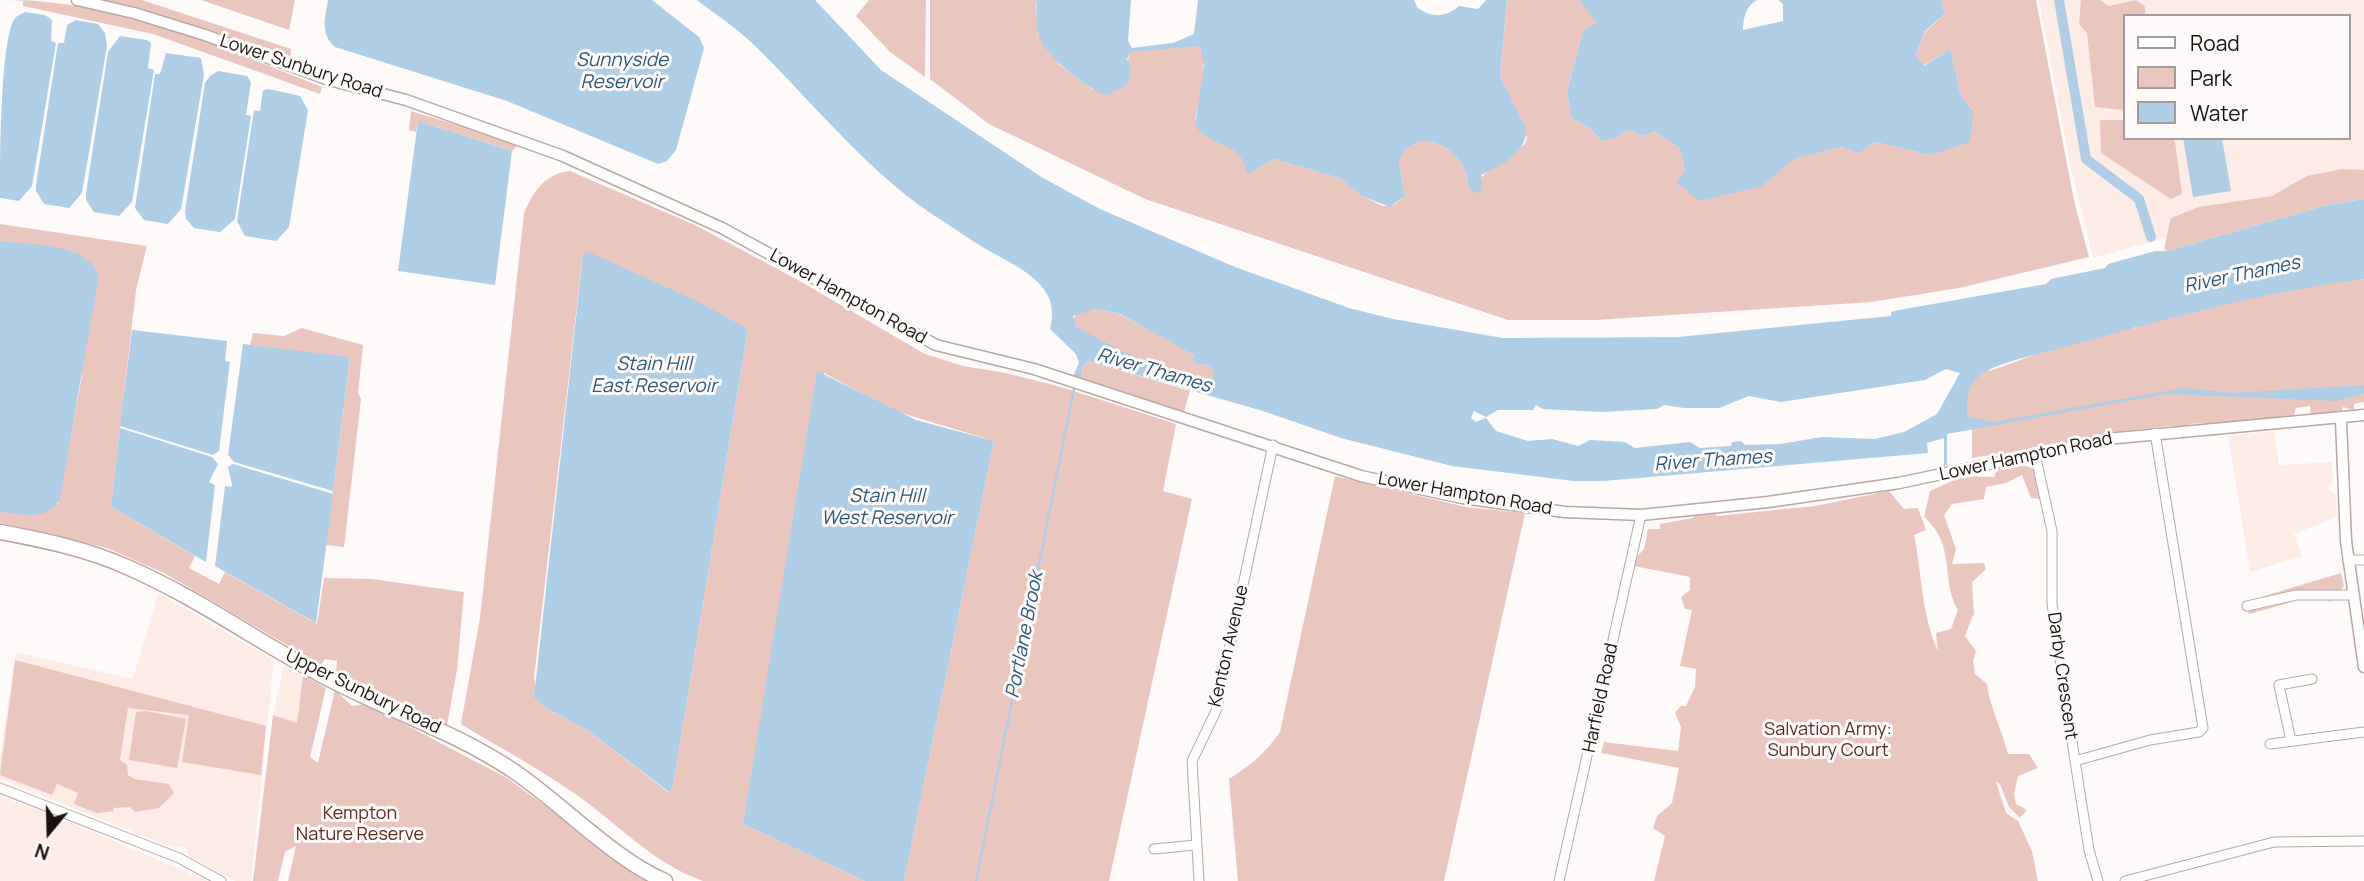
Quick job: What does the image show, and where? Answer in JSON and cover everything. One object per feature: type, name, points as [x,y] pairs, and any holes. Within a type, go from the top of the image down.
[{"type":"highway","name":"Upper Sunbury Road","points":[[0,532],[41,539],[93,554],[159,581],[302,665],[412,715],[513,771],[623,855],[665,881]]},
{"type":"street","name":"Lower Sunbury Road","points":[[77,0],[134,13],[329,80],[429,108],[563,156]]},
{"type":"street","name":"Lower Hampton Road","points":[[563,156],[722,228],[936,345],[1018,364],[1361,475],[1462,498],[1565,512],[1641,515],[1768,502],[1899,483],[2035,454],[2155,433],[2341,420],[2364,415]]},
{"type":"street","points":[[2341,420],[2351,595],[2364,667]]},
{"type":"street","name":"Darby Crescent","points":[[2035,454],[2052,531],[2052,604],[2075,761],[2150,740],[2199,732],[2203,727],[2155,433]]},
{"type":"street","name":"Kenton Avenue","points":[[1199,881],[1192,761],[1216,710],[1273,445]]},
{"type":"street","name":"Harfield Road","points":[[1559,881],[1641,515]]},
{"type":"street","points":[[2348,560],[2364,559]]},
{"type":"street","points":[[2246,606],[2296,595],[2351,595]]},
{"type":"street","points":[[2291,741],[2279,685],[2312,679]]},
{"type":"street","points":[[2270,744],[2364,732]]},
{"type":"street","points":[[2075,761],[2089,850],[2098,881]]},
{"type":"street","points":[[0,788],[179,858],[221,881]]},
{"type":"street","points":[[2125,881],[2274,842],[2364,841]]},
{"type":"street","points":[[1154,849],[1195,845]]},
{"type":"shaded area","points":[[2039,0],[2364,0],[2364,182],[2093,258],[2071,168]]},
{"type":"shaded area","points":[[2274,431],[2279,465],[2332,462],[2333,483],[2326,488],[2335,493],[2337,517],[2294,534],[2302,556],[2250,572],[2228,436]]},
{"type":"shaded area","points":[[158,593],[274,660],[251,881],[236,881],[190,857],[185,848],[178,846],[176,849],[0,779],[0,757],[16,652],[133,679]]},
{"type":"shaded area","points":[[284,665],[303,675],[297,724],[273,715]]},
{"type":"shaded area","points":[[0,796],[57,817],[208,881],[0,881]]},
{"type":"green space","points":[[9,0],[49,2],[90,8],[169,29],[322,87],[320,94],[153,34],[23,6],[23,1]]},
{"type":"green space","points":[[77,0],[142,0],[291,49],[290,66]]},
{"type":"green space","points":[[201,0],[295,0],[289,30]]},
{"type":"green space","points":[[869,0],[926,0],[925,77],[890,52],[856,16]]},
{"type":"green space","points":[[930,0],[1036,0],[1038,35],[1060,65],[1093,90],[1127,62],[1131,52],[1198,44],[1203,69],[1195,120],[1240,152],[1250,173],[1274,159],[1339,178],[1362,196],[1383,206],[1394,205],[1405,196],[1399,161],[1407,149],[1418,143],[1429,142],[1452,153],[1461,163],[1468,187],[1525,144],[1527,137],[1500,76],[1507,0],[1580,0],[1598,23],[1583,31],[1567,91],[1571,118],[1591,129],[1601,141],[1617,138],[1627,130],[1643,136],[1655,132],[1679,147],[1685,170],[1763,186],[1793,159],[1842,147],[1859,152],[1875,142],[1930,155],[1973,111],[1961,96],[1950,49],[1923,66],[1916,55],[1925,32],[1945,14],[1941,0],[2036,0],[2074,201],[2089,257],[1959,288],[1871,302],[1595,320],[1508,320],[1145,199],[989,124],[930,79]]},
{"type":"green space","points":[[2081,0],[2100,0],[2109,6],[2136,0],[2145,7],[2145,14],[2122,14],[2122,110],[2095,107],[2087,33],[2079,24]]},
{"type":"green space","points":[[411,111],[519,144],[512,151],[418,121],[416,132],[409,130]]},
{"type":"green space","points":[[2100,120],[2122,120],[2122,140],[2173,140],[2182,194],[2171,199],[2101,153]]},
{"type":"green space","points":[[2342,169],[2364,170],[2364,199],[2327,205],[2167,251],[2164,249],[2171,218],[2199,207],[2272,196],[2307,176]]},
{"type":"green space","points":[[570,171],[695,225],[798,280],[925,354],[963,366],[1006,373],[1061,387],[1176,424],[1163,491],[1192,499],[1109,881],[904,881],[994,441],[895,411],[824,373],[743,824],[865,881],[703,881],[650,853],[571,791],[461,724],[480,618],[524,213],[541,185],[561,173]],"holes":[[[583,254],[748,329],[673,786],[668,792],[590,732],[540,704],[534,678]]]},
{"type":"green space","points":[[0,224],[147,246],[136,290],[111,507],[195,556],[189,568],[219,584],[225,572],[317,624],[324,578],[372,579],[464,592],[457,670],[447,725],[336,674],[337,661],[325,659],[321,665],[164,573],[107,548],[0,523],[0,512],[34,515],[58,504],[82,376],[74,252],[0,241]]},
{"type":"green space","points":[[2364,279],[2364,389],[2333,389],[2339,398],[2364,394],[2364,402],[2354,404],[2354,410],[2343,407],[2339,418],[2311,418],[2310,406],[2296,408],[2293,418],[2237,421],[2237,424],[2204,427],[2204,423],[2189,424],[2186,428],[2168,426],[2107,433],[2031,448],[2032,453],[2000,459],[1997,454],[1972,458],[1972,429],[1960,423],[1963,401],[1975,365],[1990,371],[2095,333],[2136,328],[2140,322],[2319,283]]},
{"type":"green space","points":[[1095,309],[1119,314],[1187,350],[1194,355],[1192,361],[1200,366],[1206,364],[1213,370],[1213,378],[1183,374],[1139,359],[1097,339],[1072,321],[1077,313]]},
{"type":"green space","points":[[302,328],[363,345],[358,393],[361,399],[344,547],[326,545],[350,358],[250,345],[253,333],[284,336]]},
{"type":"green space","points":[[1088,361],[1190,391],[1184,412],[1081,378],[1082,368]]},
{"type":"green space","name":"Salvation Army: Sunbury Court","points":[[2020,464],[2035,469],[2041,499],[2031,498],[2022,475],[2006,483],[1986,487],[1984,499],[1952,504],[1944,515],[1956,549],[1952,564],[1984,563],[1986,569],[1972,582],[1974,613],[1965,636],[1976,651],[1973,661],[1975,674],[1987,684],[2008,754],[2029,754],[2038,768],[2018,776],[2014,794],[2016,804],[2027,810],[2020,818],[2009,807],[2000,784],[1996,782],[2006,813],[2018,821],[2032,851],[2038,881],[1654,881],[1665,836],[1653,828],[1657,816],[1672,803],[1679,768],[1601,753],[1604,742],[1678,751],[1681,727],[1675,713],[1681,706],[1686,706],[1695,687],[1696,669],[1680,666],[1692,610],[1685,609],[1681,597],[1690,590],[1690,577],[1634,566],[1634,560],[1644,549],[1648,529],[1660,529],[1660,524],[1693,518],[1697,513],[1713,511],[1717,516],[1815,506],[1889,491],[1904,509],[1918,508],[1926,530],[1914,535],[1928,623],[1938,651],[1936,633],[1951,629],[1958,610],[1950,587],[1941,539],[1924,517],[1930,491],[1963,476],[1994,477],[1998,467]]},
{"type":"green space","points":[[1335,476],[1466,507],[1525,513],[1444,881],[1238,881],[1229,779],[1257,758],[1280,732]]},
{"type":"green space","points":[[2341,573],[2344,586],[2332,601],[2306,598],[2249,614],[2244,602]]},
{"type":"green space","points":[[15,660],[266,726],[261,775],[182,762],[189,715],[128,708],[120,760],[127,765],[128,775],[134,779],[169,784],[174,793],[159,808],[135,812],[130,807],[113,808],[114,811],[97,813],[74,804],[78,793],[57,784],[52,795],[0,775]]},
{"type":"green space","name":"Kempton Nature Reserve","points":[[303,675],[326,688],[310,757],[318,763],[335,690],[352,706],[366,704],[507,778],[648,881],[288,881],[296,846],[285,852],[278,881],[253,881],[273,715],[297,723]]},
{"type":"green space","points":[[146,711],[186,719],[177,768],[129,760],[136,712]]},
{"type":"water","name":"Sunnyside Reservoir","points":[[328,0],[652,0],[699,37],[704,48],[676,150],[667,161],[658,164],[507,101],[335,47],[325,31]]},
{"type":"water","name":"River Thames","points":[[697,0],[815,0],[881,70],[1043,178],[1100,209],[1235,267],[1349,308],[1393,319],[1503,338],[1678,337],[1891,316],[1891,312],[1899,310],[2046,284],[2051,279],[2105,268],[2108,264],[2155,251],[2167,251],[2327,205],[2364,199],[2364,279],[2287,291],[2210,308],[2004,364],[1984,372],[1971,386],[1967,416],[1993,422],[2183,388],[2234,393],[2364,385],[2364,394],[2335,401],[2166,394],[1947,434],[1947,465],[1944,466],[1944,438],[1927,443],[1928,453],[1604,481],[1574,481],[1452,466],[1341,438],[1263,411],[1088,361],[1082,368],[1081,378],[1073,376],[1079,363],[1076,354],[1050,329],[1050,300],[1034,278],[917,204],[867,161],[752,43]],"holes":[[[1095,309],[1120,314],[1194,355],[1192,361],[1200,366],[1206,364],[1213,370],[1213,378],[1183,375],[1164,368],[1104,342],[1076,326],[1073,316]],[[1946,369],[1960,373],[1937,414],[1904,432],[1875,439],[1822,437],[1780,444],[1745,445],[1741,441],[1732,442],[1731,446],[1700,448],[1690,442],[1635,448],[1625,442],[1590,440],[1578,446],[1552,439],[1528,441],[1496,431],[1486,418],[1476,422],[1471,418],[1474,411],[1486,417],[1498,410],[1533,410],[1536,405],[1543,409],[1602,412],[1657,409],[1664,405],[1719,408],[1749,396],[1781,402],[1925,380]]]},
{"type":"water","points":[[1036,0],[1131,0],[1128,41],[1132,48],[1173,43],[1194,34],[1198,0],[1414,0],[1422,11],[1438,15],[1449,13],[1459,6],[1478,9],[1486,0],[1507,0],[1500,76],[1526,129],[1525,137],[1511,158],[1481,175],[1482,189],[1475,194],[1468,187],[1461,163],[1452,153],[1429,142],[1418,143],[1407,149],[1399,161],[1405,196],[1390,207],[1362,196],[1339,178],[1274,159],[1250,173],[1246,172],[1239,155],[1201,133],[1195,125],[1204,66],[1200,46],[1131,52],[1127,59],[1131,68],[1127,85],[1107,95],[1101,94],[1074,76],[1047,50],[1038,33]]},
{"type":"water","points":[[1580,0],[1757,0],[1750,5],[1746,13],[1743,30],[1783,21],[1783,4],[1778,0],[1941,0],[1945,14],[1925,31],[1916,55],[1924,66],[1950,49],[1961,96],[1973,111],[1970,142],[1930,155],[1875,142],[1859,153],[1842,147],[1794,159],[1763,186],[1699,201],[1676,182],[1685,170],[1679,147],[1655,132],[1643,136],[1627,130],[1617,138],[1601,141],[1591,129],[1571,118],[1567,91],[1583,31],[1597,23]]},
{"type":"water","points":[[25,12],[45,15],[52,20],[51,41],[56,43],[32,186],[19,201],[0,198],[1,132],[6,50],[10,30],[15,18]]},
{"type":"water","points":[[76,20],[98,24],[105,33],[107,46],[82,193],[69,208],[44,204],[36,191],[36,185],[58,43],[64,43],[67,25]]},
{"type":"water","points":[[120,36],[151,43],[148,68],[154,70],[132,202],[119,216],[94,212],[86,200],[86,193],[108,52]]},
{"type":"water","points":[[166,53],[201,58],[204,75],[181,209],[168,224],[144,220],[135,208],[155,74],[160,74]]},
{"type":"water","points":[[218,71],[247,76],[251,82],[246,115],[251,116],[235,219],[220,232],[194,228],[186,219],[185,211],[205,83]]},
{"type":"water","points":[[263,90],[300,96],[308,110],[289,227],[276,241],[245,236],[237,221],[254,110],[260,111]]},
{"type":"water","points":[[418,121],[512,151],[495,285],[398,271]]},
{"type":"water","points":[[2183,140],[2222,140],[2231,191],[2193,197]]},
{"type":"water","points":[[0,241],[70,251],[82,256],[99,274],[60,499],[49,511],[41,514],[0,512]]},
{"type":"water","name":"Stain Hill East Reservoir","points":[[589,252],[699,302],[748,329],[673,786],[669,792],[590,732],[540,704],[534,697],[583,254]]},
{"type":"water","points":[[132,330],[227,341],[225,361],[230,362],[219,451],[213,455],[120,426]]},
{"type":"water","points":[[243,344],[350,357],[333,491],[234,462],[228,455]]},
{"type":"water","name":"Stain Hill West Reservoir","points":[[817,371],[916,420],[994,441],[904,881],[865,881],[743,824]]},
{"type":"water","points":[[120,428],[212,457],[218,464],[209,482],[215,485],[206,562],[111,507]]},
{"type":"water","points":[[233,464],[333,494],[316,623],[215,566],[225,486],[232,485],[228,467]]},
{"type":"waterway","points":[[2059,0],[2086,159],[2139,199],[2151,237]]},
{"type":"waterway","name":"Portlane Brook","points":[[976,881],[1074,389]]}]
